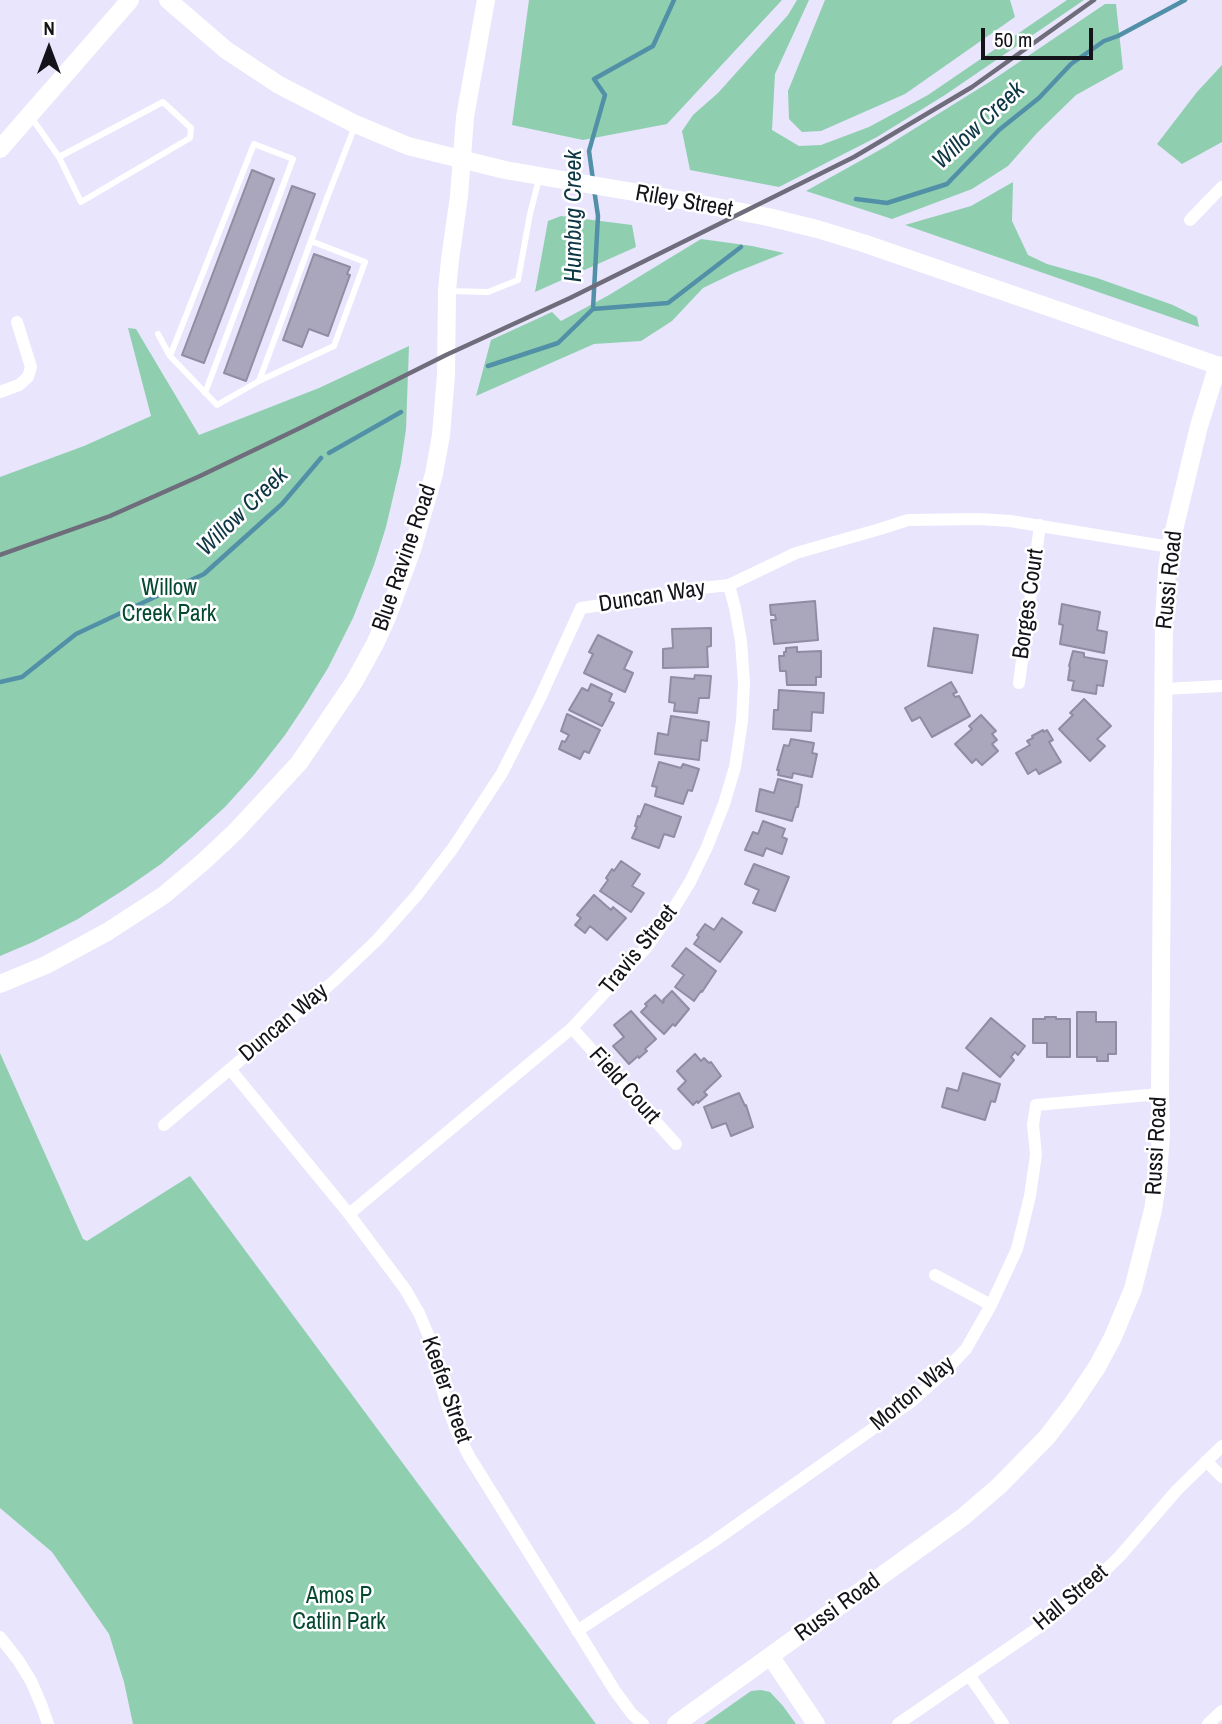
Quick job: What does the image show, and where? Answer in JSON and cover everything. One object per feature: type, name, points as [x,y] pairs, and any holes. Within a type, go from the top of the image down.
[{"type":"main road","points":[[0,149],[130,0]]},
{"type":"main road","name":"Riley Street","points":[[168,0],[226,50],[279,85],[321,108],[408,146],[540,177],[768,217],[863,243],[1220,366]]},
{"type":"main road","name":"Blue Ravine Road","points":[[0,984],[46,965],[97,938],[164,895],[203,862],[299,763],[354,682],[375,644],[412,550],[434,474],[441,435],[446,375],[447,290],[466,117],[486,0]]},
{"type":"main road","name":"Russi Road","points":[[676,1724],[963,1517],[1047,1437],[1073,1403],[1114,1337],[1133,1289],[1153,1210],[1158,1176],[1161,1133],[1164,621],[1170,547],[1199,426],[1220,366]]},
{"type":"main road","points":[[771,1657],[816,1724]]},
{"type":"street","points":[[1190,220],[1222,187]]},
{"type":"street","points":[[0,392],[19,385],[28,377],[31,368],[17,322]]},
{"type":"street","name":"Duncan Way","points":[[230,1069],[334,981],[377,940],[417,895],[453,848],[502,773],[523,734],[581,608],[671,595],[702,587],[729,585],[796,553],[908,520],[979,519],[1040,525],[1170,547]]},
{"type":"street","name":"Borges Court","points":[[1018,683],[1040,525]]},
{"type":"street","name":"Travis Street","points":[[349,1214],[572,1028],[646,948],[690,882],[724,804],[735,767],[742,721],[744,683],[739,630],[729,585]]},
{"type":"street","points":[[1164,689],[1222,687]]},
{"type":"street","name":"Field Court","points":[[572,1028],[676,1144]]},
{"type":"street","points":[[164,1125],[230,1069]]},
{"type":"street","name":"Keefer Street","points":[[230,1069],[349,1214],[405,1289],[429,1337],[445,1399],[469,1456],[615,1691],[643,1724]]},
{"type":"street","name":"Morton Way","points":[[577,1631],[714,1541],[912,1401],[966,1349],[991,1305],[1017,1249],[1030,1196],[1036,1155],[1033,1125],[1036,1105],[1160,1094]]},
{"type":"street","points":[[935,1275],[991,1305]]},
{"type":"street","name":"Hall Street","points":[[898,1724],[1048,1621],[1089,1586],[1222,1446]]},
{"type":"street","points":[[1206,1461],[1222,1477]]},
{"type":"street","points":[[0,1637],[31,1681],[48,1724]]},
{"type":"street","points":[[969,1675],[1003,1724]]},
{"type":"street","points":[[1209,1724],[1222,1711]]},
{"type":"lane","points":[[30,115],[59,158],[81,202],[190,138],[191,128],[163,102],[59,158]]},
{"type":"lane","points":[[259,381],[355,124]]},
{"type":"lane","points":[[170,355],[254,144],[293,159],[205,393]]},
{"type":"lane","points":[[447,290],[488,292],[518,280],[540,177]]},
{"type":"lane","points":[[158,334],[170,355],[217,405],[259,381],[334,346],[365,262],[311,241]]},
{"type":"green space","points":[[529,0],[782,0],[667,124],[583,140],[512,125]]},
{"type":"green space","points":[[797,0],[809,0],[775,74],[772,130],[799,146],[821,145],[869,127],[928,95],[1067,0],[1084,0],[945,95],[877,137],[779,187],[690,170],[682,131],[693,115],[718,93],[788,15]]},
{"type":"green space","points":[[825,0],[1010,0],[1015,17],[905,94],[821,131],[802,132],[789,119],[788,91]]},
{"type":"green space","points":[[1105,4],[1116,4],[1123,69],[1076,95],[1008,166],[972,189],[892,219],[806,191],[885,147],[991,81]]},
{"type":"green space","points":[[1222,65],[1222,142],[1182,164],[1157,144],[1197,92]]},
{"type":"green space","points":[[1013,182],[1012,221],[1028,255],[1047,264],[1097,278],[1173,305],[1197,317],[1199,327],[905,225],[971,206]]},
{"type":"green space","points":[[561,216],[632,225],[636,247],[535,292],[548,221]]},
{"type":"green space","points":[[701,239],[784,253],[703,288],[672,321],[641,341],[594,344],[476,396],[491,340],[552,312],[561,321]]},
{"type":"green space","name":"Willow Creek Park","points":[[128,328],[136,329],[199,435],[319,388],[409,346],[406,429],[401,463],[386,527],[353,618],[328,668],[305,705],[253,776],[225,807],[161,864],[78,919],[0,956],[0,477],[84,446],[151,416]]},
{"type":"green space","name":"Amos P Catlin Park","points":[[0,1053],[83,1239],[87,1241],[190,1176],[596,1724],[133,1724],[124,1682],[109,1634],[52,1552],[0,1508]]},
{"type":"green space","points":[[751,1691],[770,1692],[796,1724],[704,1724]]},
{"type":"building","points":[[252,170],[274,179],[204,363],[182,355]]},
{"type":"building","points":[[292,186],[315,194],[246,381],[224,373]]},
{"type":"building","points":[[314,254],[350,267],[347,274],[350,275],[328,336],[309,329],[302,347],[283,340]]},
{"type":"building","points":[[815,601],[818,640],[774,644],[771,620],[776,620],[775,615],[771,615],[770,605]]},
{"type":"building","points":[[1062,604],[1100,612],[1097,630],[1107,632],[1104,653],[1060,644]]},
{"type":"building","points":[[711,628],[711,646],[707,647],[708,667],[663,668],[663,649],[673,648],[672,629]]},
{"type":"building","points":[[934,628],[978,635],[972,673],[928,666]]},
{"type":"building","points":[[598,635],[632,652],[624,669],[633,673],[625,692],[584,673],[593,654],[589,652]]},
{"type":"building","points":[[797,647],[797,652],[821,651],[821,677],[816,677],[816,685],[787,685],[786,671],[780,671],[779,656],[784,656],[786,648]]},
{"type":"building","points":[[1073,651],[1084,653],[1084,657],[1107,661],[1103,686],[1097,685],[1096,694],[1072,690],[1074,681],[1068,680]]},
{"type":"building","points":[[695,675],[711,676],[709,698],[699,698],[697,713],[674,711],[675,703],[669,702],[671,677],[694,679]]},
{"type":"building","points":[[951,682],[957,692],[953,694],[955,697],[959,696],[970,716],[932,737],[920,717],[912,721],[905,708]]},
{"type":"building","points":[[591,684],[612,694],[609,701],[614,703],[602,726],[569,710],[582,688],[588,691]]},
{"type":"building","points":[[779,690],[824,693],[823,713],[812,712],[811,731],[773,729]]},
{"type":"building","points":[[1084,699],[1111,726],[1097,739],[1105,746],[1090,761],[1059,729]]},
{"type":"building","points":[[567,714],[600,730],[589,753],[584,751],[580,759],[559,749],[562,741],[565,742],[569,735],[561,731]]},
{"type":"building","points":[[981,715],[996,731],[992,734],[997,740],[992,744],[998,751],[982,765],[976,759],[972,763],[955,744],[972,729],[969,726]]},
{"type":"building","points":[[671,716],[709,722],[707,741],[701,740],[699,760],[655,754],[658,733],[668,735]]},
{"type":"building","points":[[1047,730],[1053,740],[1049,742],[1061,762],[1039,774],[1036,769],[1028,774],[1016,753],[1030,745],[1027,741]]},
{"type":"building","points":[[791,739],[814,743],[812,753],[817,754],[812,777],[793,773],[792,778],[778,775],[784,745],[789,746]]},
{"type":"building","points":[[659,762],[681,768],[683,764],[699,769],[692,791],[688,790],[683,804],[655,796],[657,787],[652,786]]},
{"type":"building","points":[[778,779],[802,785],[792,821],[756,811],[760,789],[774,793]]},
{"type":"building","points":[[645,804],[681,817],[674,837],[664,834],[659,848],[632,838],[638,816],[640,817]]},
{"type":"building","points":[[763,821],[785,829],[782,837],[787,839],[782,854],[766,848],[763,856],[745,850],[753,832],[758,834]]},
{"type":"building","points":[[621,861],[640,874],[632,886],[644,893],[631,912],[600,891],[612,869],[614,871]]},
{"type":"building","points":[[754,864],[789,877],[775,911],[753,903],[759,890],[745,884]]},
{"type":"building","points":[[594,895],[611,910],[613,907],[626,918],[607,940],[590,926],[585,933],[575,925],[581,918],[577,915]]},
{"type":"building","points":[[722,918],[742,932],[720,962],[694,944],[705,924],[714,930]]},
{"type":"building","points":[[686,948],[716,971],[694,1001],[675,987],[684,975],[672,966]]},
{"type":"building","points":[[672,991],[689,1009],[675,1026],[673,1024],[664,1034],[641,1012],[655,995],[663,1003]]},
{"type":"building","points":[[631,1011],[656,1039],[645,1049],[647,1051],[629,1064],[613,1046],[624,1037],[614,1025]]},
{"type":"building","points":[[1077,1012],[1096,1012],[1096,1022],[1116,1022],[1116,1054],[1108,1054],[1108,1061],[1097,1061],[1097,1057],[1077,1057]]},
{"type":"building","points":[[991,1018],[1025,1046],[1018,1055],[1015,1052],[1011,1057],[1014,1060],[1000,1077],[966,1048]]},
{"type":"building","points":[[1033,1019],[1070,1019],[1070,1057],[1047,1057],[1047,1043],[1033,1043]]},
{"type":"building","points":[[695,1054],[701,1061],[704,1058],[711,1062],[721,1076],[704,1092],[707,1095],[693,1105],[678,1089],[686,1081],[677,1071]]},
{"type":"building","points":[[963,1073],[1000,1084],[995,1102],[991,1101],[985,1120],[942,1107],[947,1088],[958,1091]]},
{"type":"building","points":[[739,1093],[753,1127],[731,1136],[726,1123],[712,1128],[704,1107]]},
{"type":"waterway","name":"Humbug Creek","points":[[593,180],[589,151],[605,95],[594,79],[653,46],[674,0]]},
{"type":"waterway","name":"Willow Creek","points":[[856,199],[887,203],[947,184],[999,130],[1039,98],[1071,64],[1104,41],[1185,0]]},
{"type":"waterway","name":"Humbug Creek","points":[[593,309],[598,216],[594,189]]},
{"type":"waterway","name":"Willow Creek","points":[[488,366],[558,343],[593,309],[668,303],[741,247]]},
{"type":"waterway","name":"Willow Creek","points":[[329,453],[401,412]]},
{"type":"waterway","name":"Willow Creek","points":[[0,682],[22,677],[76,634],[204,574],[282,504],[321,458]]},
{"type":"railway","points":[[0,555],[110,516],[200,476],[446,355],[570,298],[854,157],[972,87],[1094,0]]}]
